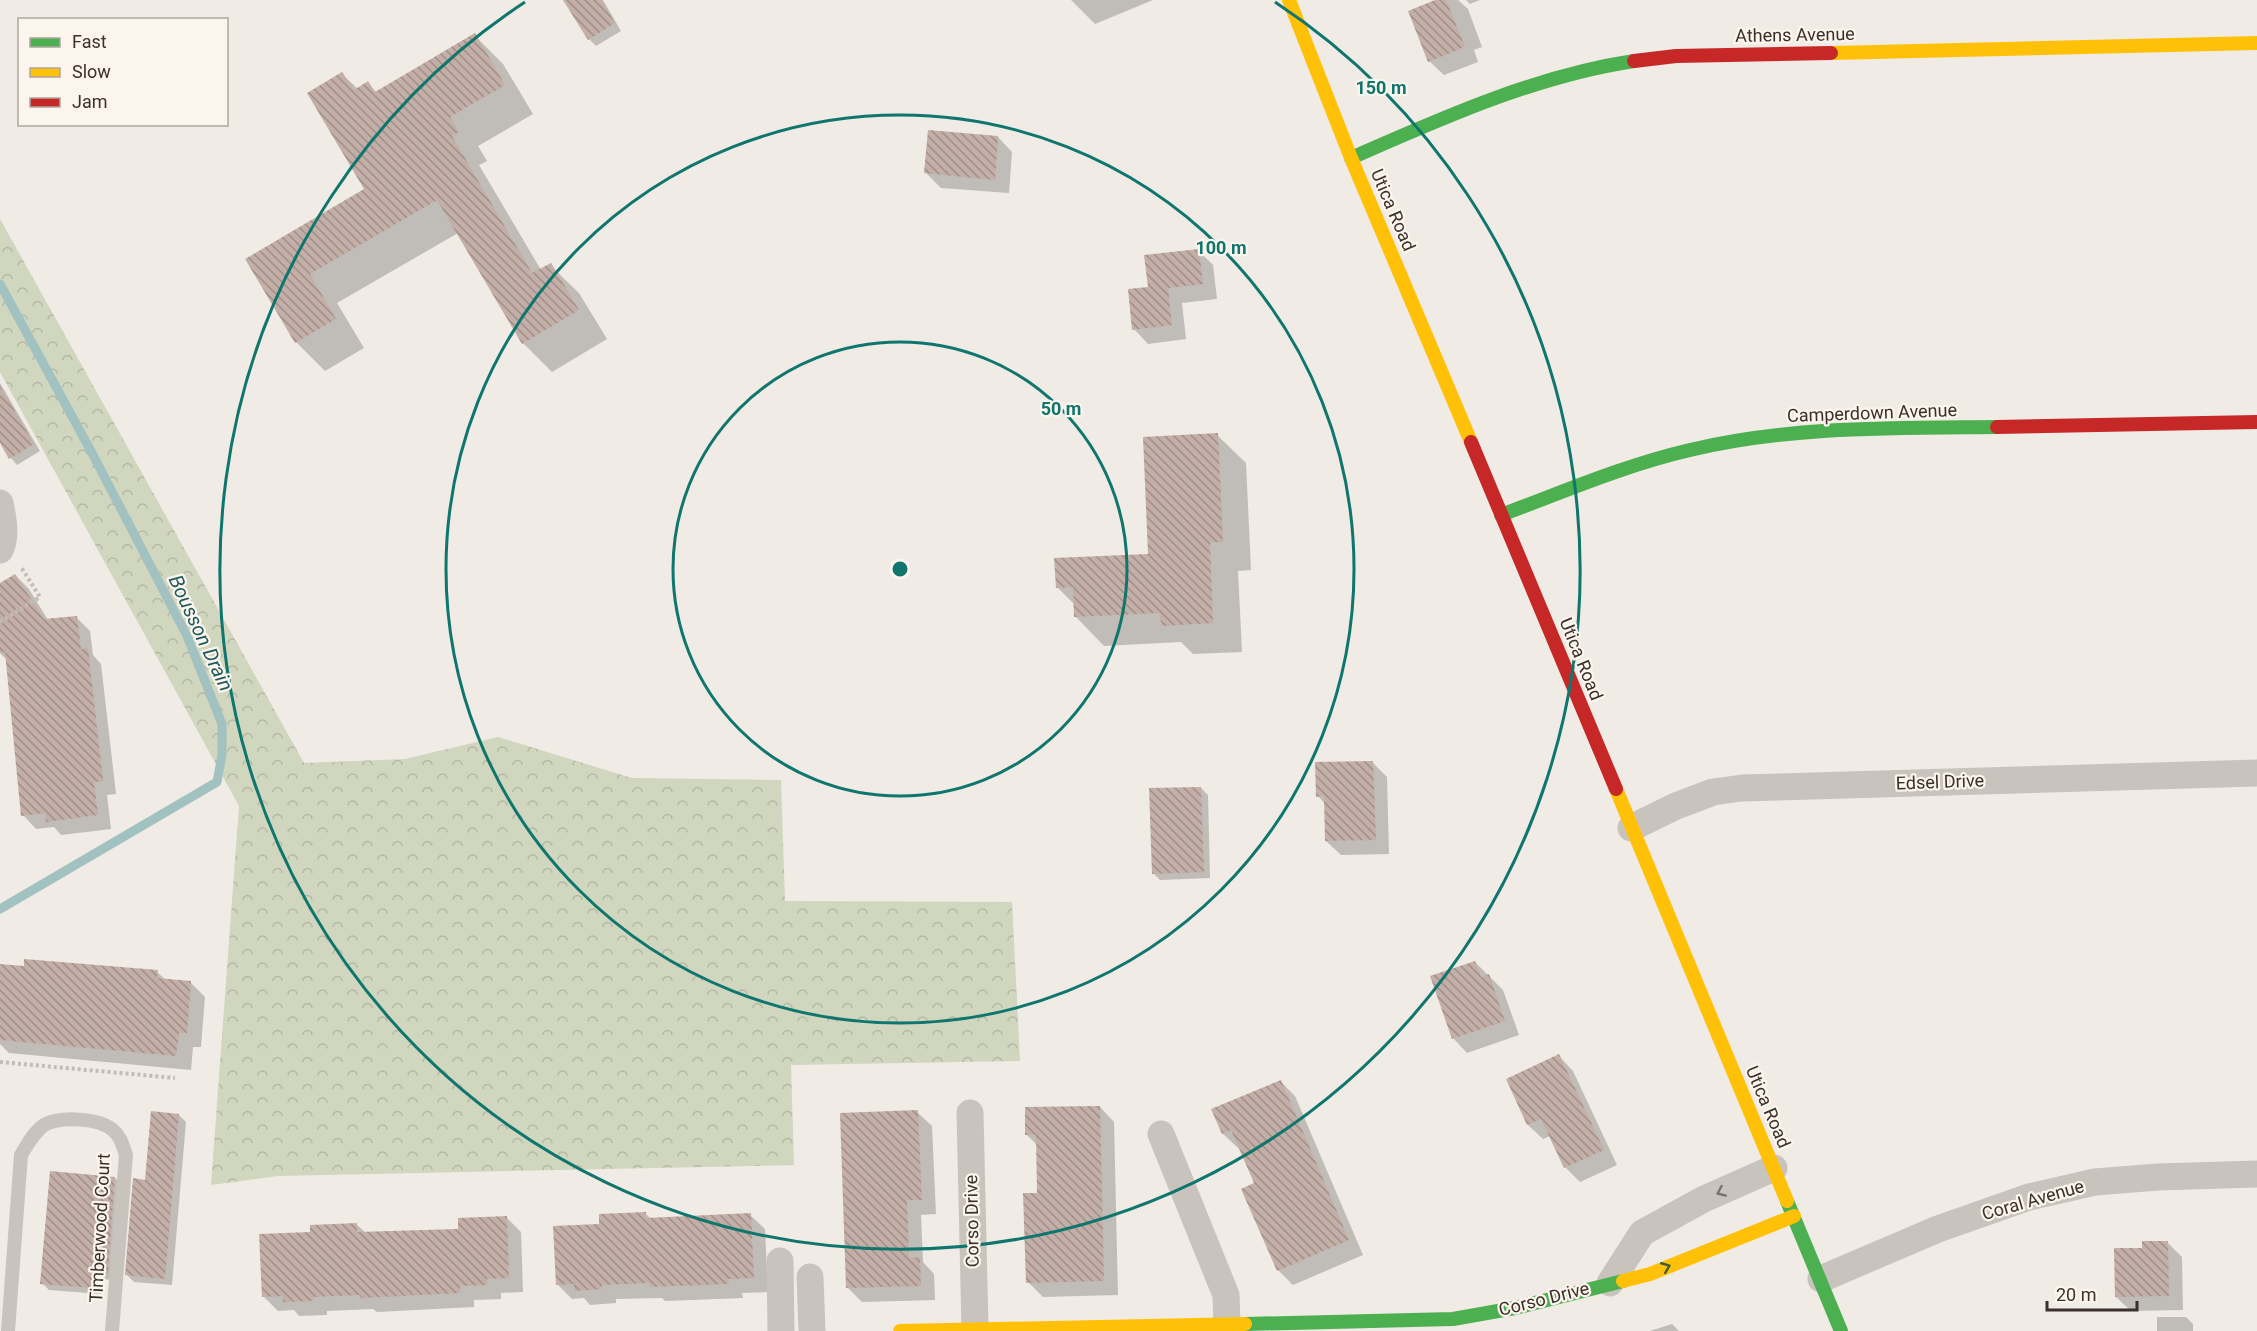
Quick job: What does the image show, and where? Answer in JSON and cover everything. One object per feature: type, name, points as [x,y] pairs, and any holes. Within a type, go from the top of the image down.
[{"type":"street","name":"Utica Road","points":[[1289,0],[1351,158],[1841,1331]]},
{"type":"street","name":"Athens Avenue","points":[[1351,158],[1466,108],[1556,79],[1608,66],[1676,56],[2257,43]]},
{"type":"street","name":"Camperdown Avenue","points":[[1501,515],[1614,473],[1689,450],[1770,435],[1865,429],[2257,422]]},
{"type":"street","points":[[0,503],[3,529],[2,547],[6,557]]},
{"type":"street","name":"Edsel Drive","points":[[1631,828],[1676,806],[1713,792],[1742,788],[2257,773]]},
{"type":"street","name":"Corso Drive","points":[[970,1113],[975,1328]]},
{"type":"street","points":[[1161,1134],[1227,1295],[1227,1324]]},
{"type":"street","name":"Corso Drive","points":[[1610,1283],[1642,1233],[1704,1199],[1774,1168]]},
{"type":"street","name":"Coral Avenue","points":[[1821,1279],[1938,1229],[2029,1197],[2094,1182],[2158,1177],[2257,1174]]},
{"type":"street","name":"Corso Drive","points":[[900,1331],[1453,1319],[1515,1308],[1650,1274],[1794,1216]]},
{"type":"street","points":[[780,1261],[781,1331]]},
{"type":"street","points":[[810,1277],[812,1331]]},
{"type":"lane","name":"Timberwood Court","points":[[8,1331],[21,1155],[32,1137],[44,1125],[62,1119],[94,1122],[111,1128],[120,1138],[126,1155],[112,1331]]},
{"type":"path","points":[[0,622],[40,597],[22,567],[6,557]]},
{"type":"path","points":[[0,1062],[175,1077]]},
{"type":"green space","points":[[0,219],[304,763],[405,759],[498,737],[632,778],[781,780],[785,901],[1012,902],[1020,1061],[791,1065],[794,1165],[278,1176],[211,1185],[239,806],[0,372]]},
{"type":"building","points":[[563,0],[601,0],[615,23],[588,40]]},
{"type":"building","points":[[1435,0],[1446,0],[1465,47],[1428,62],[1408,11]]},
{"type":"building","points":[[475,33],[505,85],[450,117],[459,132],[452,136],[532,273],[551,263],[579,310],[522,344],[437,200],[310,274],[336,319],[295,343],[245,259],[364,189],[307,93],[342,72],[354,90],[368,81],[375,92]]},
{"type":"building","points":[[928,130],[998,136],[995,180],[924,173]]},
{"type":"building","points":[[1199,249],[1203,284],[1168,288],[1172,325],[1132,330],[1128,289],[1148,287],[1144,255]]},
{"type":"building","points":[[0,386],[34,444],[9,459],[0,443]]},
{"type":"building","points":[[1218,433],[1223,542],[1210,542],[1213,623],[1162,626],[1159,613],[1074,617],[1073,587],[1056,588],[1054,558],[1148,554],[1143,437]]},
{"type":"building","points":[[15,574],[44,619],[77,616],[81,649],[88,648],[103,781],[94,782],[98,815],[46,822],[45,813],[21,816],[5,652],[0,653],[0,583]]},
{"type":"building","points":[[1373,761],[1376,840],[1325,841],[1324,796],[1316,797],[1315,762]]},
{"type":"building","points":[[1201,787],[1204,872],[1152,874],[1149,788]]},
{"type":"building","points":[[24,959],[158,970],[157,978],[191,981],[187,1033],[179,1033],[176,1056],[0,1040],[0,964],[24,966]]},
{"type":"building","points":[[1475,961],[1481,977],[1489,974],[1505,1021],[1452,1039],[1430,976]]},
{"type":"building","points":[[1559,1054],[1604,1150],[1564,1168],[1541,1119],[1527,1125],[1506,1079]]},
{"type":"building","points":[[1281,1080],[1349,1240],[1277,1271],[1241,1189],[1254,1183],[1231,1130],[1222,1134],[1211,1109]]},
{"type":"building","points":[[1100,1106],[1104,1281],[1026,1283],[1023,1193],[1037,1193],[1036,1135],[1025,1135],[1025,1107]]},
{"type":"building","points":[[918,1110],[922,1200],[907,1200],[909,1258],[920,1257],[921,1286],[846,1288],[840,1113]]},
{"type":"building","points":[[151,1111],[179,1114],[165,1279],[125,1275],[133,1178],[145,1180]]},
{"type":"building","points":[[50,1171],[115,1177],[108,1274],[96,1273],[94,1288],[40,1284]]},
{"type":"building","points":[[646,1212],[646,1218],[751,1213],[754,1278],[728,1279],[729,1284],[649,1287],[649,1283],[602,1285],[602,1289],[574,1291],[574,1284],[556,1285],[553,1226],[599,1224],[599,1214]]},
{"type":"building","points":[[507,1216],[509,1278],[487,1279],[487,1285],[460,1286],[460,1293],[361,1298],[360,1295],[313,1297],[313,1301],[283,1302],[283,1296],[262,1297],[259,1234],[310,1232],[310,1225],[357,1223],[357,1232],[458,1229],[458,1218]]},
{"type":"building","points":[[2142,1241],[2168,1241],[2169,1296],[2115,1297],[2114,1248],[2142,1248]]},
{"type":"waterway","name":"Bousson Drain","points":[[0,284],[92,453],[187,636],[222,724],[222,755],[217,782],[0,909]]},
{"type":"traffic: fast","points":[[1351,158],[1489,100],[1561,77],[1634,61]]},
{"type":"traffic: fast","points":[[1501,515],[1642,463],[1728,442],[1804,432],[1997,427]]},
{"type":"traffic: fast","points":[[1787,1201],[1841,1331]]},
{"type":"traffic: fast","points":[[1245,1324],[1453,1319],[1515,1308],[1623,1281]]},
{"type":"traffic: slow","points":[[1289,0],[1351,158],[1471,442]]},
{"type":"traffic: slow","points":[[1831,53],[2257,43]]},
{"type":"traffic: slow","points":[[1616,789],[1787,1201]]},
{"type":"traffic: slow","points":[[1623,1281],[1650,1274],[1794,1216]]},
{"type":"traffic: slow","points":[[900,1331],[1245,1324]]},
{"type":"traffic: jam","points":[[1634,61],[1676,56],[1831,53]]},
{"type":"traffic: jam","points":[[1997,427],[2257,422]]},
{"type":"traffic: jam","points":[[1471,442],[1616,789]]}]
